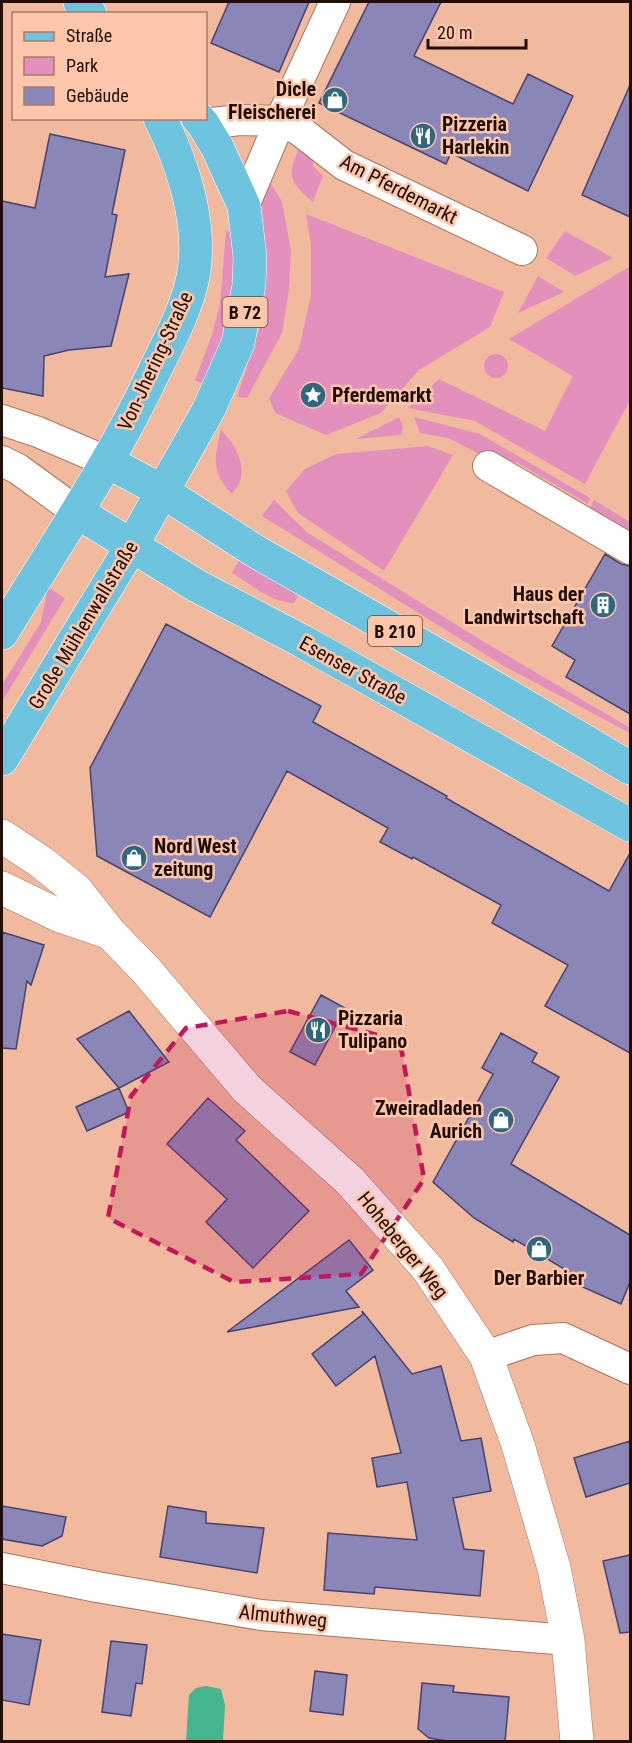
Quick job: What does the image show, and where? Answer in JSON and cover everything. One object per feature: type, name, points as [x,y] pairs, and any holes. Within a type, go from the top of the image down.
[{"type":"main road","name":"Von-Jhering-Straße","points":[[108,462],[164,352],[183,308],[193,275],[194,241],[191,206],[182,165],[161,120]]},
{"type":"main road","name":"B 72","points":[[162,491],[209,409],[238,343],[249,285],[250,257],[244,206],[221,157],[200,121]]},
{"type":"main road","name":"B 210","points":[[108,462],[162,491],[255,551],[485,682],[630,768]]},
{"type":"main road","points":[[2,633],[108,462]]},
{"type":"main road","name":"Große Mühlenwallstraße","points":[[2,759],[131,547],[162,491]]},
{"type":"main road","name":"Esenser Straße","points":[[77,512],[197,586],[302,641],[630,825]]},
{"type":"street","points":[[244,206],[335,2]]},
{"type":"street","points":[[200,121],[280,121]]},
{"type":"street","name":"Am Pferdemarkt","points":[[280,121],[299,130],[344,165],[522,250]]},
{"type":"street","points":[[2,420],[38,432],[108,462]]},
{"type":"street","points":[[2,461],[18,469],[77,512]]},
{"type":"street","points":[[488,466],[630,549]]},
{"type":"street","name":"Hoheberger Weg","points":[[2,836],[41,862],[76,890],[110,933],[145,969],[247,1089],[350,1181],[428,1269],[486,1356],[522,1456],[554,1568],[568,1640],[577,1742]]},
{"type":"street","name":"Hoheberger Weg","points":[[2,888],[60,916],[110,933]]},
{"type":"street","points":[[486,1356],[533,1340],[563,1338],[630,1368]]},
{"type":"street","name":"Almuthweg","points":[[2,1568],[261,1615],[568,1640]]},
{"type":"highlighted area","points":[[288,1011],[400,1041],[424,1179],[361,1274],[234,1282],[108,1218],[131,1096],[186,1028]]},
{"type":"green space","points":[[302,140],[313,147],[313,166],[323,176],[313,202],[303,194],[293,180],[292,167]]},
{"type":"green space","points":[[269,180],[282,202],[291,250],[289,290],[282,333],[247,398],[237,397],[261,323],[266,270],[261,204]]},
{"type":"green space","points":[[306,214],[504,292],[490,327],[419,370],[381,413],[326,435],[275,413],[269,398],[299,349],[311,295],[311,245]]},
{"type":"green space","points":[[226,231],[232,232],[233,247],[231,307],[216,359],[203,384],[195,380],[212,335],[220,304]]},
{"type":"green space","points":[[565,231],[613,258],[575,276],[546,258]]},
{"type":"green space","points":[[629,267],[630,400],[585,484],[475,421],[408,408],[439,379],[545,431],[573,376],[509,339]]},
{"type":"green space","points":[[538,276],[564,292],[518,313]]},
{"type":"green space","points":[[496,354],[501,355],[507,361],[507,371],[501,377],[496,378],[491,377],[485,371],[484,366],[485,361],[491,355]]},
{"type":"green space","points":[[399,417],[403,426],[401,435],[356,439]]},
{"type":"green space","points":[[414,417],[480,434],[590,498],[588,504],[516,462],[511,470],[448,438],[420,433]]},
{"type":"green space","points":[[221,430],[233,445],[241,464],[241,479],[232,494],[217,472],[216,457]]},
{"type":"green space","points":[[428,446],[453,455],[384,571],[298,513],[286,491],[305,469],[336,454]]},
{"type":"green space","points":[[274,500],[308,533],[481,640],[630,728],[630,733],[504,666],[262,516]]},
{"type":"green space","points":[[594,500],[630,522],[630,536],[587,515]]},
{"type":"green space","points":[[240,559],[297,595],[294,603],[277,600],[232,573]]},
{"type":"green space","points":[[48,587],[65,598],[2,702],[2,685],[41,622]]},
{"type":"shaded area","points":[[206,1686],[221,1689],[225,1705],[223,1741],[186,1741],[189,1695],[196,1688]]},
{"type":"building","points":[[229,2],[309,2],[279,72],[211,43]]},
{"type":"building","points":[[369,2],[441,2],[414,56],[513,104],[528,74],[573,96],[528,191],[451,153],[446,164],[319,103]]},
{"type":"building","points":[[630,85],[630,217],[582,195]]},
{"type":"building","points":[[50,134],[125,150],[112,214],[117,215],[105,277],[129,274],[111,346],[69,350],[44,356],[43,396],[2,388],[2,201],[35,208]]},
{"type":"building","name":"Haus der Landwirtschaft","points":[[605,554],[621,564],[630,566],[630,714],[566,677],[575,660],[552,646]]},
{"type":"building","points":[[166,624],[321,706],[313,722],[447,796],[446,798],[609,891],[630,853],[630,1053],[545,1006],[568,965],[492,923],[501,905],[413,857],[412,859],[380,842],[388,828],[287,771],[210,917],[97,856],[90,768]]},
{"type":"building","points":[[2,932],[44,945],[31,985],[27,981],[16,1049],[2,1048]]},
{"type":"building","name":"Pizzaria Tulipano","points":[[321,995],[345,1008],[315,1065],[290,1052]]},
{"type":"building","points":[[129,1011],[169,1062],[119,1088],[77,1039]]},
{"type":"building","points":[[501,1033],[537,1053],[532,1062],[559,1077],[511,1164],[630,1235],[630,1282],[621,1304],[578,1285],[581,1279],[474,1218],[433,1182],[493,1074],[482,1068]]},
{"type":"building","points":[[119,1088],[129,1112],[87,1131],[76,1107]]},
{"type":"building","points":[[208,1098],[245,1131],[236,1140],[309,1211],[253,1268],[206,1222],[227,1199],[167,1144]]},
{"type":"building","points":[[349,1240],[373,1270],[346,1291],[359,1307],[227,1332]]},
{"type":"building","points":[[362,1311],[412,1374],[441,1366],[461,1441],[481,1438],[491,1491],[453,1498],[464,1549],[484,1551],[480,1596],[375,1587],[374,1594],[324,1590],[328,1533],[417,1540],[407,1482],[377,1487],[372,1458],[401,1453],[375,1356],[336,1386],[312,1354],[363,1314]]},
{"type":"building","points":[[630,1441],[630,1483],[586,1497],[574,1458]]},
{"type":"building","points":[[2,1506],[66,1517],[62,1536],[42,1546],[2,1539]]},
{"type":"building","points":[[168,1506],[206,1512],[206,1523],[264,1528],[257,1573],[160,1557]]},
{"type":"building","points":[[630,1555],[630,1632],[620,1633],[603,1561]]},
{"type":"building","points":[[2,1634],[41,1640],[29,1705],[2,1700]]},
{"type":"building","points":[[111,1641],[147,1645],[142,1684],[136,1683],[131,1716],[102,1712]]},
{"type":"building","points":[[315,1671],[347,1675],[343,1715],[310,1711]]},
{"type":"building","points":[[422,1683],[454,1686],[453,1692],[509,1697],[505,1742],[454,1742],[429,1738],[418,1729]]},
{"type":"place","name":"Dicle Fleischerei","points":[[335,100]]},
{"type":"place","name":"Pizzeria Harlekin","points":[[423,136]]},
{"type":"place","name":"Pferdemarkt","points":[[313,395]]},
{"type":"place","name":"Haus der Landwirtschaft","points":[[603,605]]},
{"type":"place","name":"Nord West zeitung","points":[[134,858]]},
{"type":"place","name":"Pizzaria Tulipano","points":[[318,1030]]},
{"type":"place","name":"Zweiradladen Aurich","points":[[501,1120]]},
{"type":"place","name":"Der Barbier","points":[[539,1249]]}]
